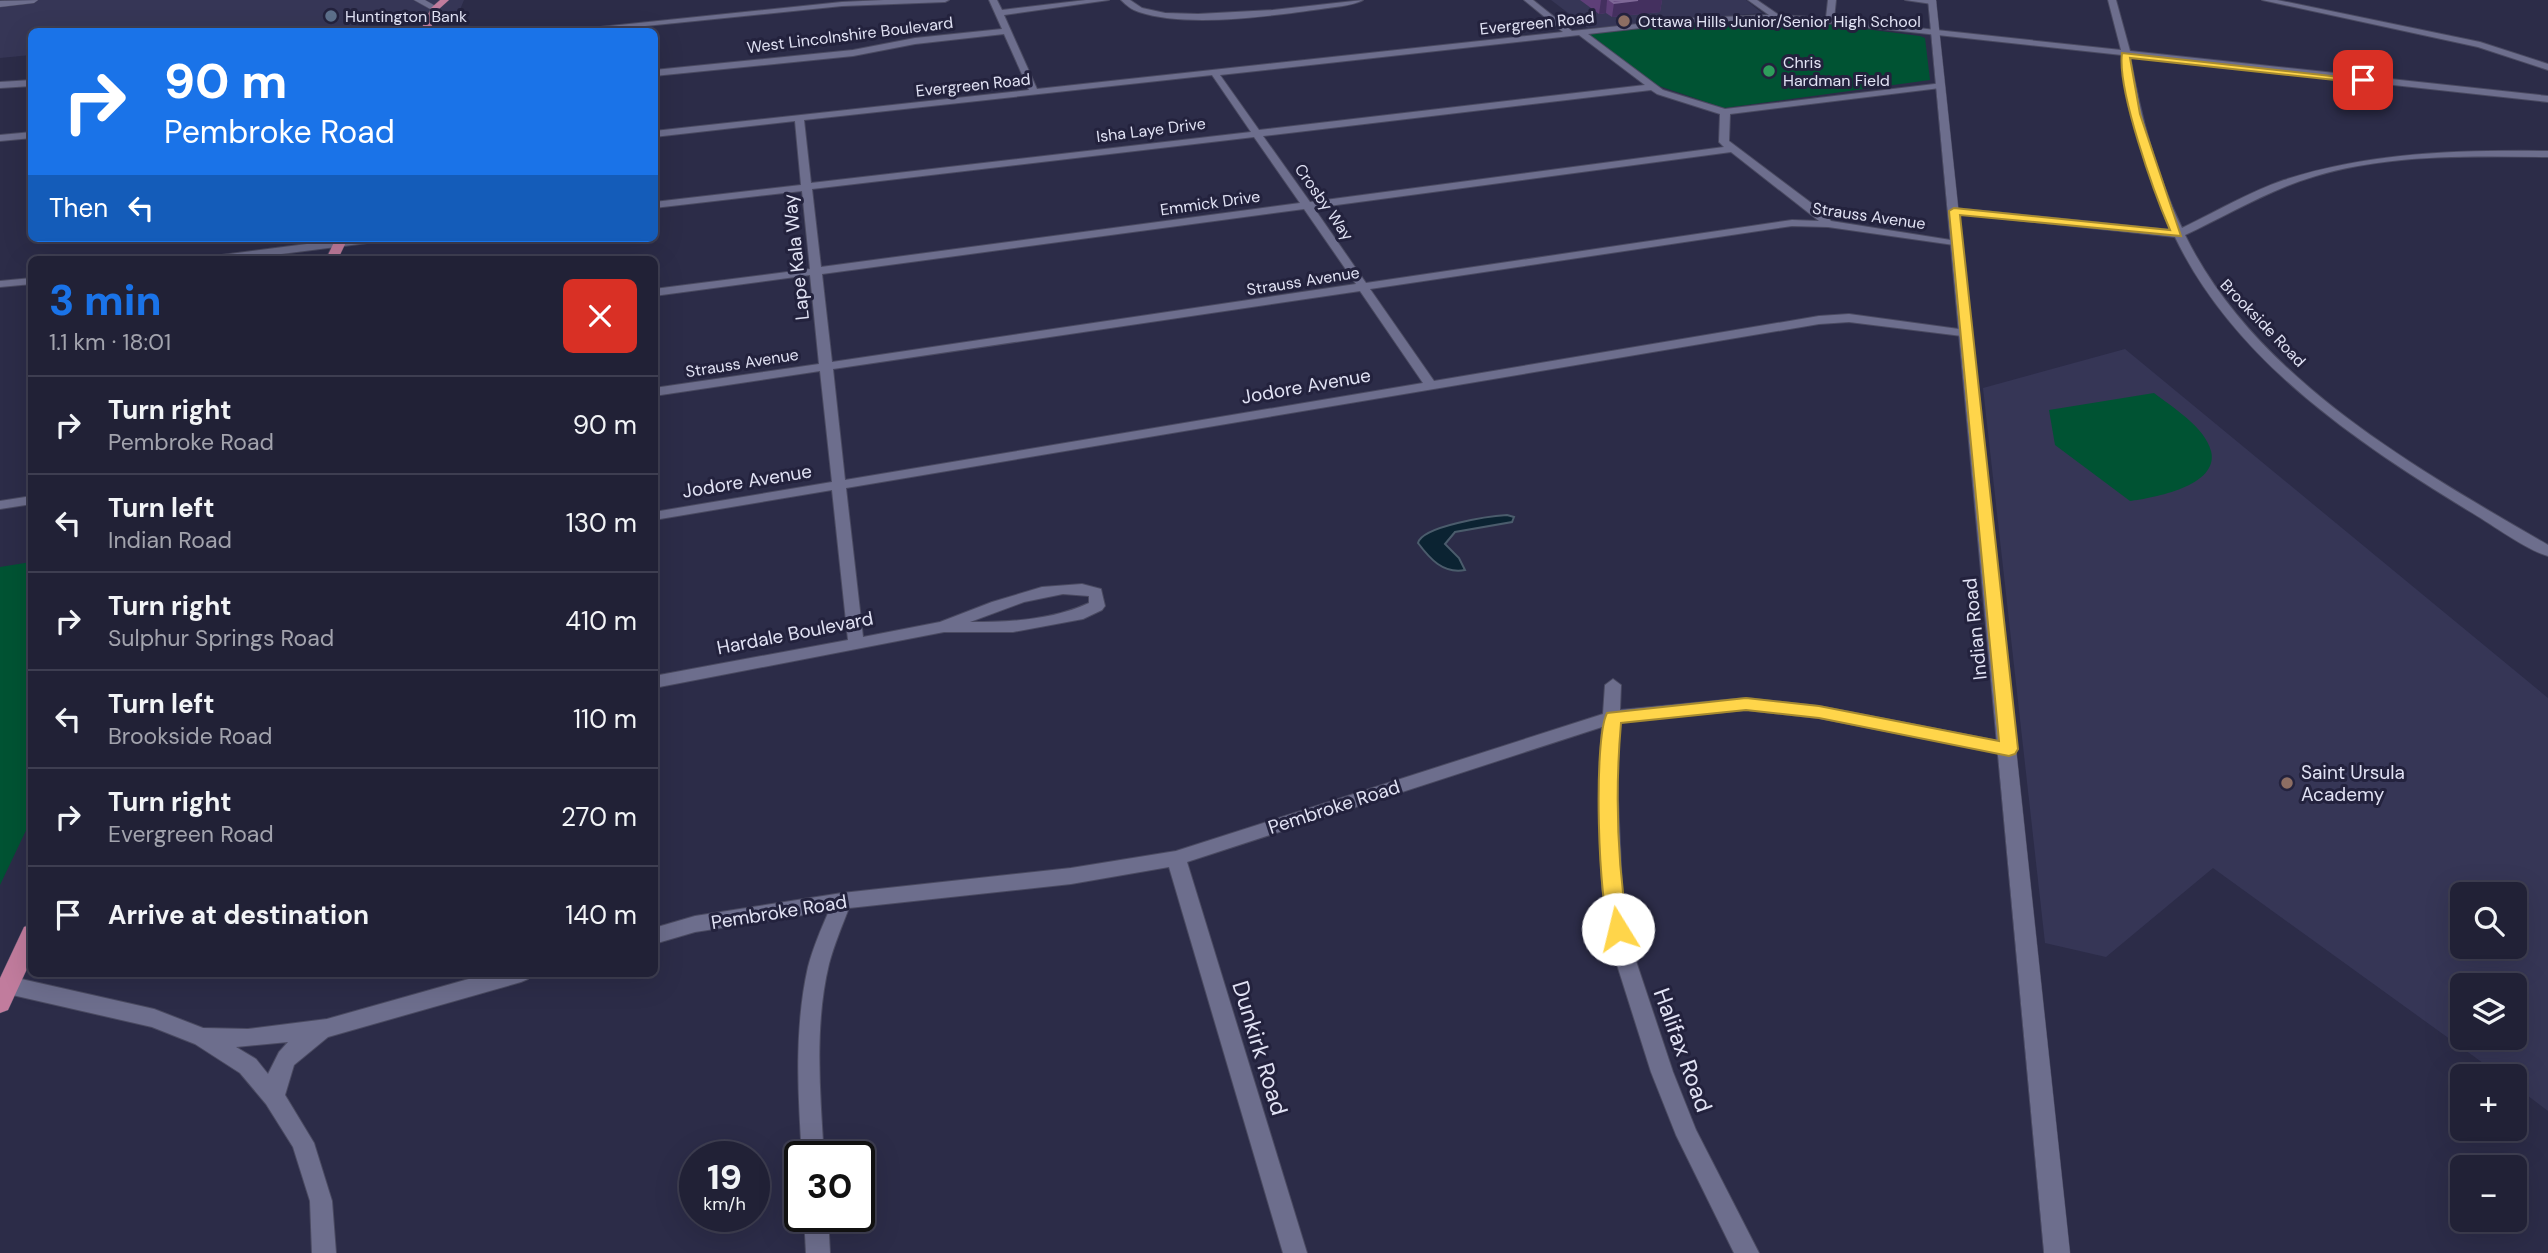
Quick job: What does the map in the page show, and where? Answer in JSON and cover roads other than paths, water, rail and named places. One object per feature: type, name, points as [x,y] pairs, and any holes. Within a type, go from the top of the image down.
[{"type":"main road","points":[[426,28],[435,8],[447,0]]},
{"type":"main road","points":[[442,19],[447,0]]},
{"type":"main road","points":[[4,994],[28,942]]},
{"type":"street","points":[[0,5],[34,0]]},
{"type":"street","points":[[418,0],[435,8]]},
{"type":"street","points":[[597,28],[842,4],[945,0]]},
{"type":"street","points":[[993,0],[1034,92]]},
{"type":"street","points":[[1125,4],[1188,18],[1359,0]]},
{"type":"street","points":[[1528,0],[1578,32],[1651,87],[1725,112],[1940,85]]},
{"type":"street","points":[[1542,0],[1578,32]]},
{"type":"street","points":[[1752,0],[1777,16]]},
{"type":"street","points":[[1830,22],[1832,0]]},
{"type":"street","points":[[1909,0],[1932,1]]},
{"type":"street","name":"Brookside Road","points":[[2112,0],[2119,18],[2136,114],[2160,195],[2190,261],[2225,310],[2302,386],[2393,457],[2548,551]]},
{"type":"street","points":[[2266,0],[2480,45],[2548,67]]},
{"type":"street","name":"Indian Road","points":[[1932,1],[2009,749],[2057,1253]]},
{"type":"street","points":[[999,13],[1108,3]]},
{"type":"street","name":"Evergreen Road","points":[[658,134],[1721,17],[1777,16],[2548,99]]},
{"type":"street","name":"West Lincolnshire Boulevard","points":[[658,73],[853,53],[915,41],[1007,31]]},
{"type":"street","name":"Crosby Way","points":[[1214,72],[1432,384]]},
{"type":"street","points":[[0,85],[28,83]]},
{"type":"street","name":"Isha Laye Drive","points":[[658,205],[1651,87]]},
{"type":"street","points":[[1725,112],[1724,142],[1818,213],[1828,224]]},
{"type":"street","name":"Lape Kala Way","points":[[799,118],[856,643]]},
{"type":"street","points":[[0,138],[28,135]]},
{"type":"street","name":"Emmick Drive","points":[[658,292],[1731,149]]},
{"type":"street","points":[[1954,211],[2178,234],[2285,183],[2359,163],[2456,153],[2548,154]]},
{"type":"street","name":"Strauss Avenue","points":[[658,391],[1792,223],[1828,224],[1957,244]]},
{"type":"street","points":[[236,256],[340,242]]},
{"type":"street","points":[[0,284],[28,281]]},
{"type":"street","name":"Jodore Avenue","points":[[658,515],[1819,320],[1849,318],[1966,334]]},
{"type":"street","points":[[0,505],[28,501]]},
{"type":"street","name":"Hardale Boulevard","points":[[658,681],[944,627],[998,628],[1029,624],[1077,615],[1097,606],[1098,600],[1096,593],[1088,589],[1065,589],[1007,601],[944,627]]},
{"type":"street","name":"Halifax Road","points":[[1613,685],[1608,777],[1609,819],[1612,888],[1622,949],[1662,1072],[1687,1135],[1747,1253]]},
{"type":"street","name":"Pembroke Road","points":[[658,935],[695,924],[842,901],[1072,876],[1175,858],[1613,718],[1746,704],[1819,712],[2009,749]]},
{"type":"street","name":"Dunkirk Road","points":[[1175,858],[1295,1253]]},
{"type":"street","points":[[812,1141],[809,1087],[810,1014],[819,965],[842,901]]},
{"type":"street","points":[[202,1037],[248,1038],[327,1028],[507,977]]},
{"type":"street","points":[[4,994],[154,1018],[202,1037],[248,1066],[274,1097],[303,1143],[321,1201],[324,1253]]},
{"type":"street","points":[[274,1097],[279,1069],[295,1047],[327,1028]]},
{"type":"street","points":[[817,1232],[818,1253]]},
{"type":"place","name":"Huntington Bank","points":[[331,16]]},
{"type":"place","name":"Ottawa Hills Junior/Senior High School","points":[[1624,21]]},
{"type":"place","name":"Chris Hardman Field","points":[[1769,71]]},
{"type":"place","name":"Saint Ursula Academy","points":[[2287,783]]}]
